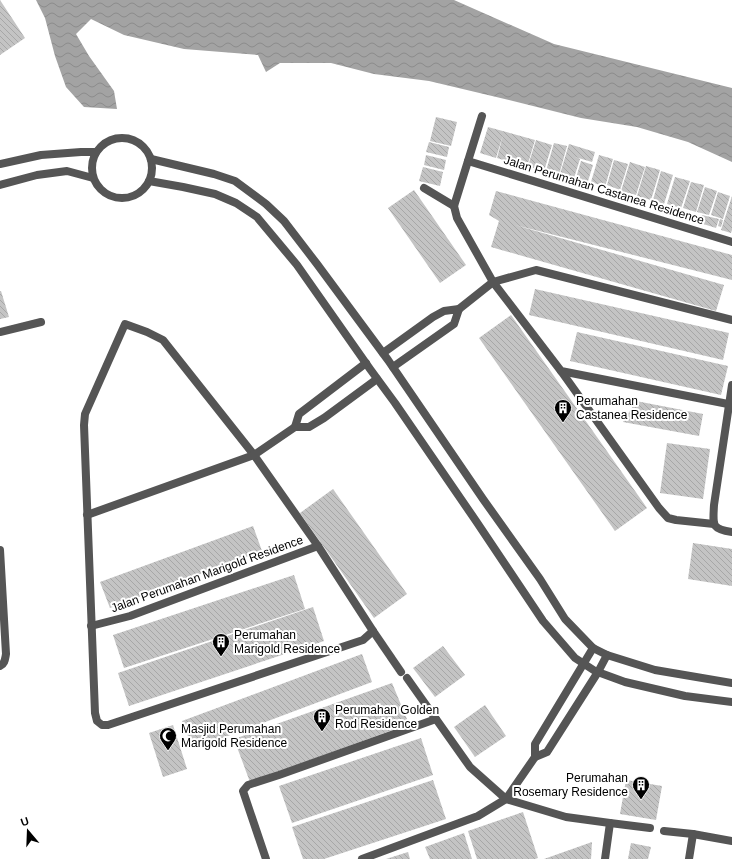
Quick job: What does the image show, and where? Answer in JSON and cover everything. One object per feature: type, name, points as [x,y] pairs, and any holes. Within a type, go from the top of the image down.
[{"type":"street","points":[[482,116],[454,206],[457,218],[493,282],[561,371],[659,508],[668,518],[714,524]]},
{"type":"street","points":[[119,138],[135,140],[148,151],[153,167],[152,176],[143,190],[136,195],[128,198],[111,196],[103,192],[97,186],[93,178],[92,160],[96,152],[102,144],[110,140],[119,138]]},
{"type":"street","points":[[0,164],[41,155],[96,152]]},
{"type":"street","points":[[151,159],[214,174],[235,181],[266,204],[284,221],[393,367],[483,499],[540,579],[565,619],[593,648],[607,655],[655,670],[732,683]]},
{"type":"street","name":"Jalan Perumahan Castanea Residence","points":[[468,161],[732,242]]},
{"type":"street","points":[[0,185],[37,175],[67,172],[93,178]]},
{"type":"street","points":[[149,181],[215,194],[236,203],[257,217],[297,265],[472,514],[543,621],[575,658],[598,672],[625,682],[685,696],[732,702]]},
{"type":"street","points":[[424,188],[454,206]]},
{"type":"street","points":[[383,353],[433,317],[444,311],[459,309],[493,282],[536,270],[732,320]]},
{"type":"street","points":[[393,367],[454,324],[459,309]]},
{"type":"street","points":[[0,332],[41,322]]},
{"type":"street","name":"Jalan Perumahan Marigold Residence","points":[[87,514],[84,425],[85,414],[125,324],[163,340],[254,455],[318,546],[373,631],[470,767],[506,799]]},
{"type":"street","points":[[295,427],[299,414],[366,363]]},
{"type":"street","points":[[561,371],[728,404]]},
{"type":"street","points":[[373,631],[363,640],[108,725],[102,725],[98,721],[95,713],[87,514],[254,455],[295,427],[309,427],[324,418],[378,379]]},
{"type":"street","points":[[732,385],[728,404],[713,519],[714,524],[720,530],[732,532]]},
{"type":"street","name":"Jalan Perumahan Marigold Residence","points":[[91,626],[130,616],[318,546]]},
{"type":"street","points":[[0,550],[6,654],[5,661],[0,666]]},
{"type":"street","points":[[535,757],[535,744],[593,648]]},
{"type":"street","points":[[362,859],[478,816],[506,799],[535,757],[547,752],[598,672],[607,655]]},
{"type":"street","points":[[266,859],[243,791],[248,785],[436,719]]},
{"type":"street","points":[[506,799],[566,817],[650,828]]},
{"type":"street","points":[[605,859],[610,823]]},
{"type":"street","points":[[664,831],[693,834],[732,841]]},
{"type":"street","points":[[689,859],[693,834]]},
{"type":"water","points":[[36,0],[454,0],[554,44],[732,88],[732,162],[688,142],[637,127],[581,118],[429,81],[374,74],[331,63],[280,63],[266,72],[258,55],[184,49],[124,35],[91,19],[76,34],[89,56],[114,91],[117,109],[84,107],[66,87],[55,56],[45,18]]},
{"type":"building","points":[[0,0],[25,38],[0,55]]},
{"type":"building","points":[[436,117],[457,122],[451,146],[430,141]]},
{"type":"building","points":[[488,127],[535,140],[527,167],[497,158],[503,135],[496,158],[480,153]]},
{"type":"building","points":[[536,140],[552,145],[544,171],[528,166]]},
{"type":"building","points":[[429,142],[449,147],[447,157],[426,152]]},
{"type":"building","points":[[554,143],[567,146],[559,175],[546,171]]},
{"type":"building","points":[[569,144],[595,152],[592,162],[575,157],[580,159],[574,178],[560,174]]},
{"type":"building","points":[[426,155],[446,160],[444,170],[424,165]]},
{"type":"building","points":[[599,155],[613,159],[605,187],[591,182]]},
{"type":"building","points":[[614,160],[628,164],[620,190],[607,185]]},
{"type":"building","points":[[581,161],[593,165],[588,181],[576,178]]},
{"type":"building","points":[[630,162],[645,167],[636,195],[621,191]]},
{"type":"building","points":[[646,166],[660,170],[651,200],[637,196]]},
{"type":"building","points":[[423,167],[443,172],[440,186],[419,181]]},
{"type":"building","points":[[661,171],[673,175],[664,204],[653,200]]},
{"type":"building","points":[[675,177],[690,181],[681,208],[667,204]]},
{"type":"building","points":[[691,182],[704,185],[696,212],[683,208]]},
{"type":"building","points":[[705,187],[717,191],[709,215],[697,212]]},
{"type":"building","points":[[414,190],[466,265],[440,283],[388,208]]},
{"type":"building","points":[[496,191],[732,255],[732,280],[515,225],[724,285],[716,311],[491,247],[499,221],[489,215]]},
{"type":"building","points":[[718,192],[730,196],[723,219],[711,215]]},
{"type":"building","points":[[732,196],[732,230],[731,233],[721,230]]},
{"type":"building","points":[[702,215],[719,219],[716,228],[700,223]]},
{"type":"building","points":[[720,219],[723,220],[721,227],[718,226]]},
{"type":"building","points":[[535,289],[729,333],[723,360],[529,315]]},
{"type":"building","points":[[0,291],[9,317],[0,319]]},
{"type":"building","name":"Perumahan Castanea Residence","points":[[511,315],[647,508],[615,531],[479,338]]},
{"type":"building","name":"Perumahan Castanea Residence","points":[[577,332],[728,366],[721,395],[570,361]]},
{"type":"building","name":"Perumahan Castanea Residence","points":[[636,401],[703,414],[699,436],[623,422]]},
{"type":"building","name":"Perumahan Castanea Residence","points":[[667,443],[710,449],[703,499],[660,493]]},
{"type":"building","name":"Perumahan Marigold Residence","points":[[333,489],[407,594],[374,618],[300,513]]},
{"type":"building","points":[[253,526],[262,551],[110,608],[100,582]]},
{"type":"building","points":[[693,543],[732,549],[732,586],[688,579]]},
{"type":"building","name":"Perumahan Marigold Residence","points":[[294,575],[305,609],[124,668],[113,635]]},
{"type":"building","name":"Perumahan Marigold Residence","points":[[313,607],[324,641],[129,706],[118,673]]},
{"type":"building","name":"Perumahan Golden Rod Residence","points":[[443,646],[465,675],[435,697],[413,668]]},
{"type":"building","name":"Perumahan Marigold Residence","points":[[362,654],[372,682],[193,749],[182,721]]},
{"type":"building","name":"Perumahan Golden Rod Residence","points":[[392,683],[409,724],[250,782],[234,739]]},
{"type":"building","name":"Perumahan Golden Rod Residence","points":[[485,705],[506,736],[475,757],[454,727]]},
{"type":"building","name":"Masjid Perumahan Marigold Residence","points":[[173,725],[187,769],[163,777],[149,733]]},
{"type":"building","name":"Perumahan Golden Rod Residence","points":[[421,738],[433,775],[292,823],[279,786]]},
{"type":"building","points":[[433,780],[446,819],[324,859],[303,859],[292,827]]},
{"type":"building","name":"Perumahan Rosemary Residence","points":[[626,780],[662,786],[656,820],[620,814]]},
{"type":"building","points":[[523,812],[538,858],[477,859],[468,831]]},
{"type":"building","points":[[464,833],[472,859],[430,859],[425,847]]},
{"type":"building","points":[[592,842],[591,859],[544,859]]},
{"type":"building","points":[[631,843],[651,847],[648,859],[628,859]]},
{"type":"building","points":[[408,852],[410,859],[386,859]]},
{"type":"place","name":"Perumahan Castanea Residence","points":[[563,423]]},
{"type":"place","name":"Perumahan Marigold Residence","points":[[221,657]]},
{"type":"place","name":"Perumahan Golden Rod Residence","points":[[322,732]]},
{"type":"place","name":"Masjid Perumahan Marigold Residence","points":[[168,751]]},
{"type":"place","name":"Perumahan Rosemary Residence","points":[[641,800]]}]
